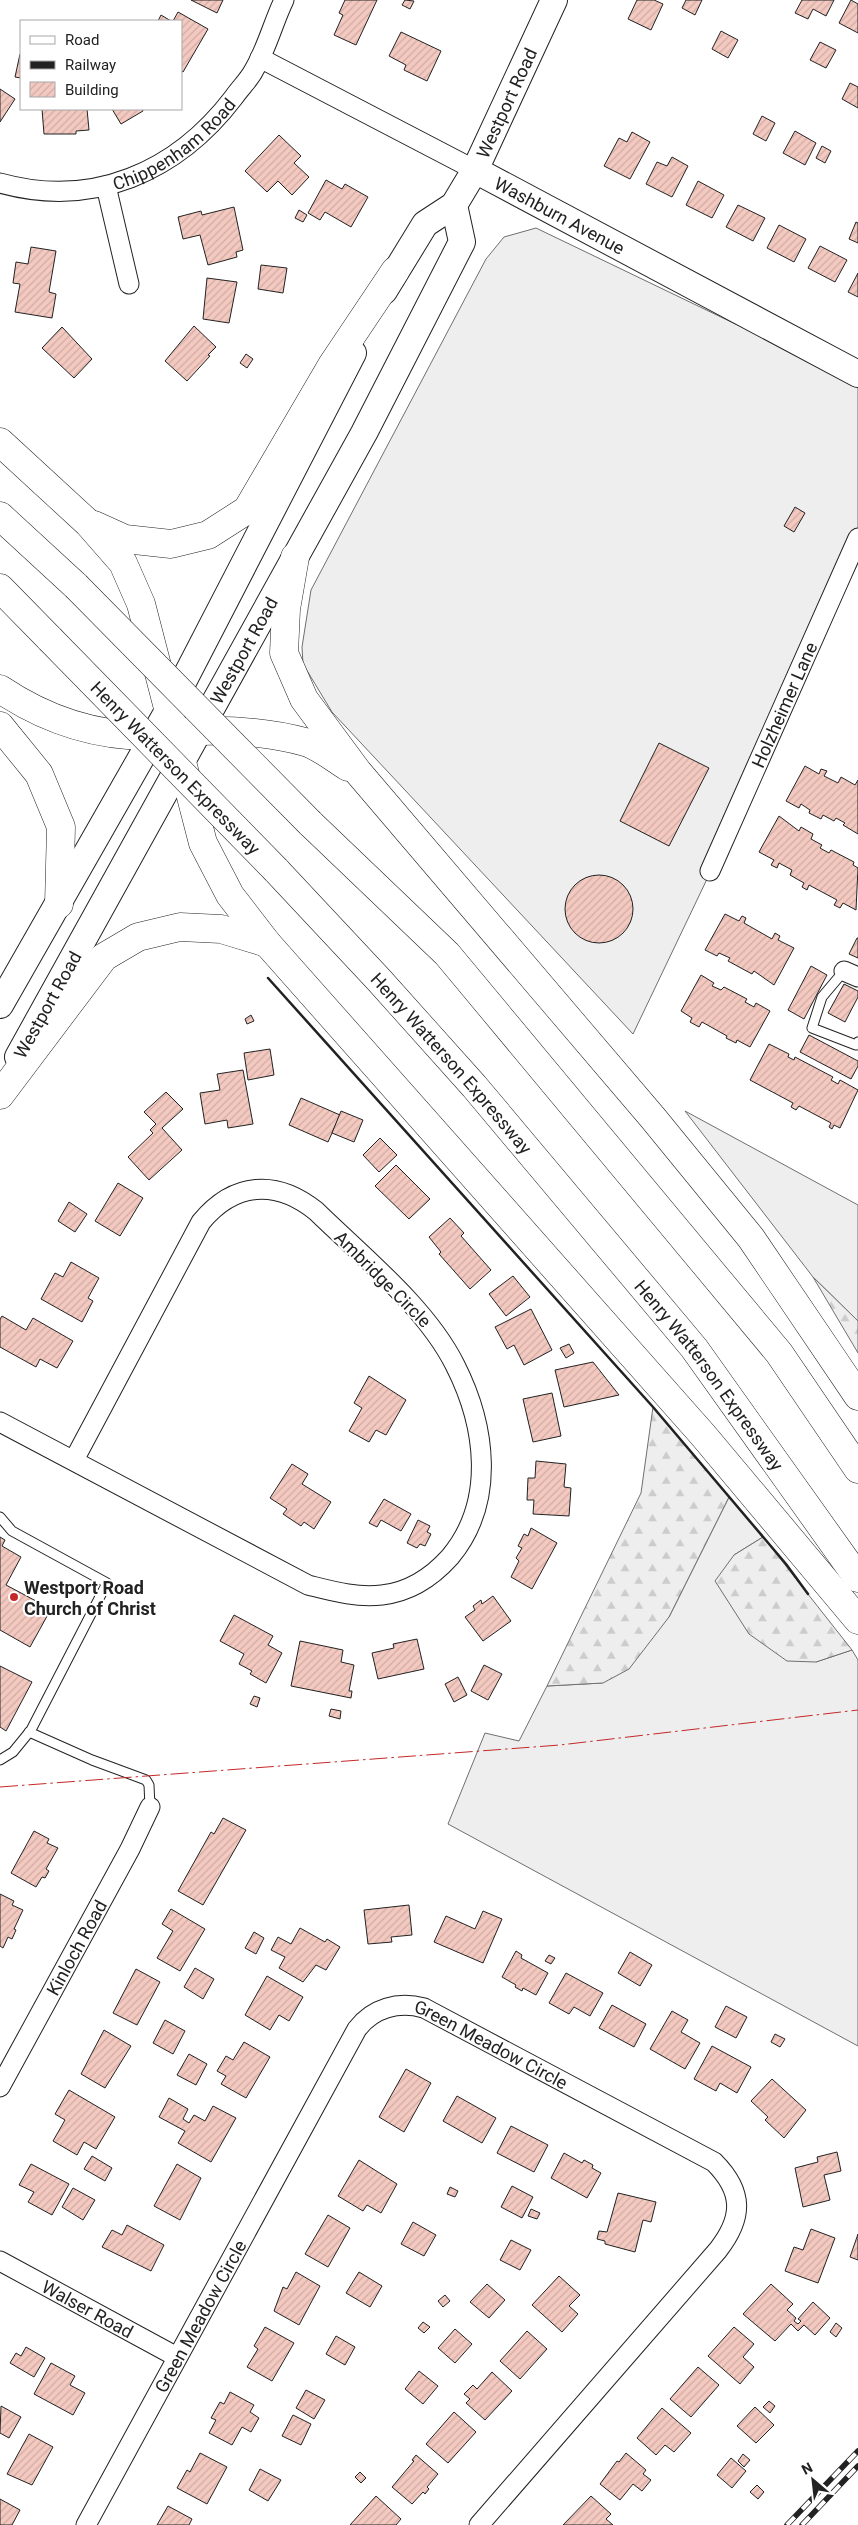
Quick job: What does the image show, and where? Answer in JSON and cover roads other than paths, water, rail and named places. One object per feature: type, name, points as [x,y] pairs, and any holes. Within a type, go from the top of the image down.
[{"type":"highway","points":[[88,523],[125,539],[172,544],[208,535],[247,510],[332,365],[395,271]]},
{"type":"highway","points":[[0,442],[88,523],[123,563],[141,604],[203,843],[230,895],[267,943],[703,1435],[858,1620]]},
{"type":"highway","points":[[0,516],[76,586],[310,823],[454,962],[779,1353],[858,1469]]},
{"type":"highway","points":[[295,557],[286,609],[284,653],[304,699],[358,772],[652,1118],[750,1238],[858,1396]]},
{"type":"highway","name":"Henry Watterson Expressway","points":[[0,588],[276,870],[379,980],[474,1086],[694,1348],[858,1578]]},
{"type":"highway","points":[[0,689],[21,703],[59,722],[105,733],[174,727],[261,734],[306,742],[358,772]]},
{"type":"highway","points":[[0,726],[39,774],[61,827],[59,904]]},
{"type":"highway","points":[[0,1095],[104,956],[138,936],[180,927],[221,929],[267,943]]},
{"type":"main road","name":"Westport Road","points":[[174,727],[395,271],[425,224],[454,205],[475,170],[554,0]]},
{"type":"main road","name":"Washburn Avenue","points":[[475,170],[858,374]]},
{"type":"main road","name":"Westport Road","points":[[0,1005],[59,904],[174,727],[295,557],[364,433],[462,242],[454,205]]},
{"type":"main road","name":"Westport Road","points":[[0,1090],[181,763]]},
{"type":"street","name":"Chippenham Road","points":[[0,183],[31,190],[58,191],[106,186],[121,183],[163,163],[200,136],[254,71],[284,0]]},
{"type":"street","name":"Washburn Avenue","points":[[260,58],[475,170]]},
{"type":"street","points":[[106,186],[130,284]]},
{"type":"street","name":"Holzheimer Lane","points":[[710,871],[858,538]]},
{"type":"street","name":"Ambridge Circle","points":[[0,1422],[308,1584],[361,1596],[383,1595],[404,1590],[426,1579],[443,1565],[459,1546],[472,1524],[480,1498],[482,1467],[478,1431],[467,1390],[435,1331],[414,1307],[310,1206],[285,1192],[265,1189],[245,1190],[232,1196],[220,1203],[201,1222],[74,1460]]},
{"type":"street","name":"Kinloch Road","points":[[0,2087],[130,1849],[150,1807]]},
{"type":"street","name":"Green Meadow Circle","points":[[86,2525],[357,2029],[376,2012],[385,2008],[405,2005],[424,2008],[714,2162],[727,2175],[735,2192],[737,2204],[730,2236],[479,2525]]},
{"type":"street","name":"Walser Road","points":[[0,2261],[177,2356]]},
{"type":"lane","points":[[851,974],[822,997],[812,1028],[856,1046],[858,1042]]},
{"type":"lane","points":[[0,1517],[12,1531],[107,1583],[29,1732],[13,1752],[0,1760]]},
{"type":"lane","points":[[29,1732],[92,1760],[146,1780],[149,1786],[150,1807]]},
{"type":"railway","points":[[787,2525],[858,2451]]},
{"type":"railway","points":[[802,2525],[858,2466]]},
{"type":"place","name":"Westport Road Church of Christ","points":[[14,1597]]}]
